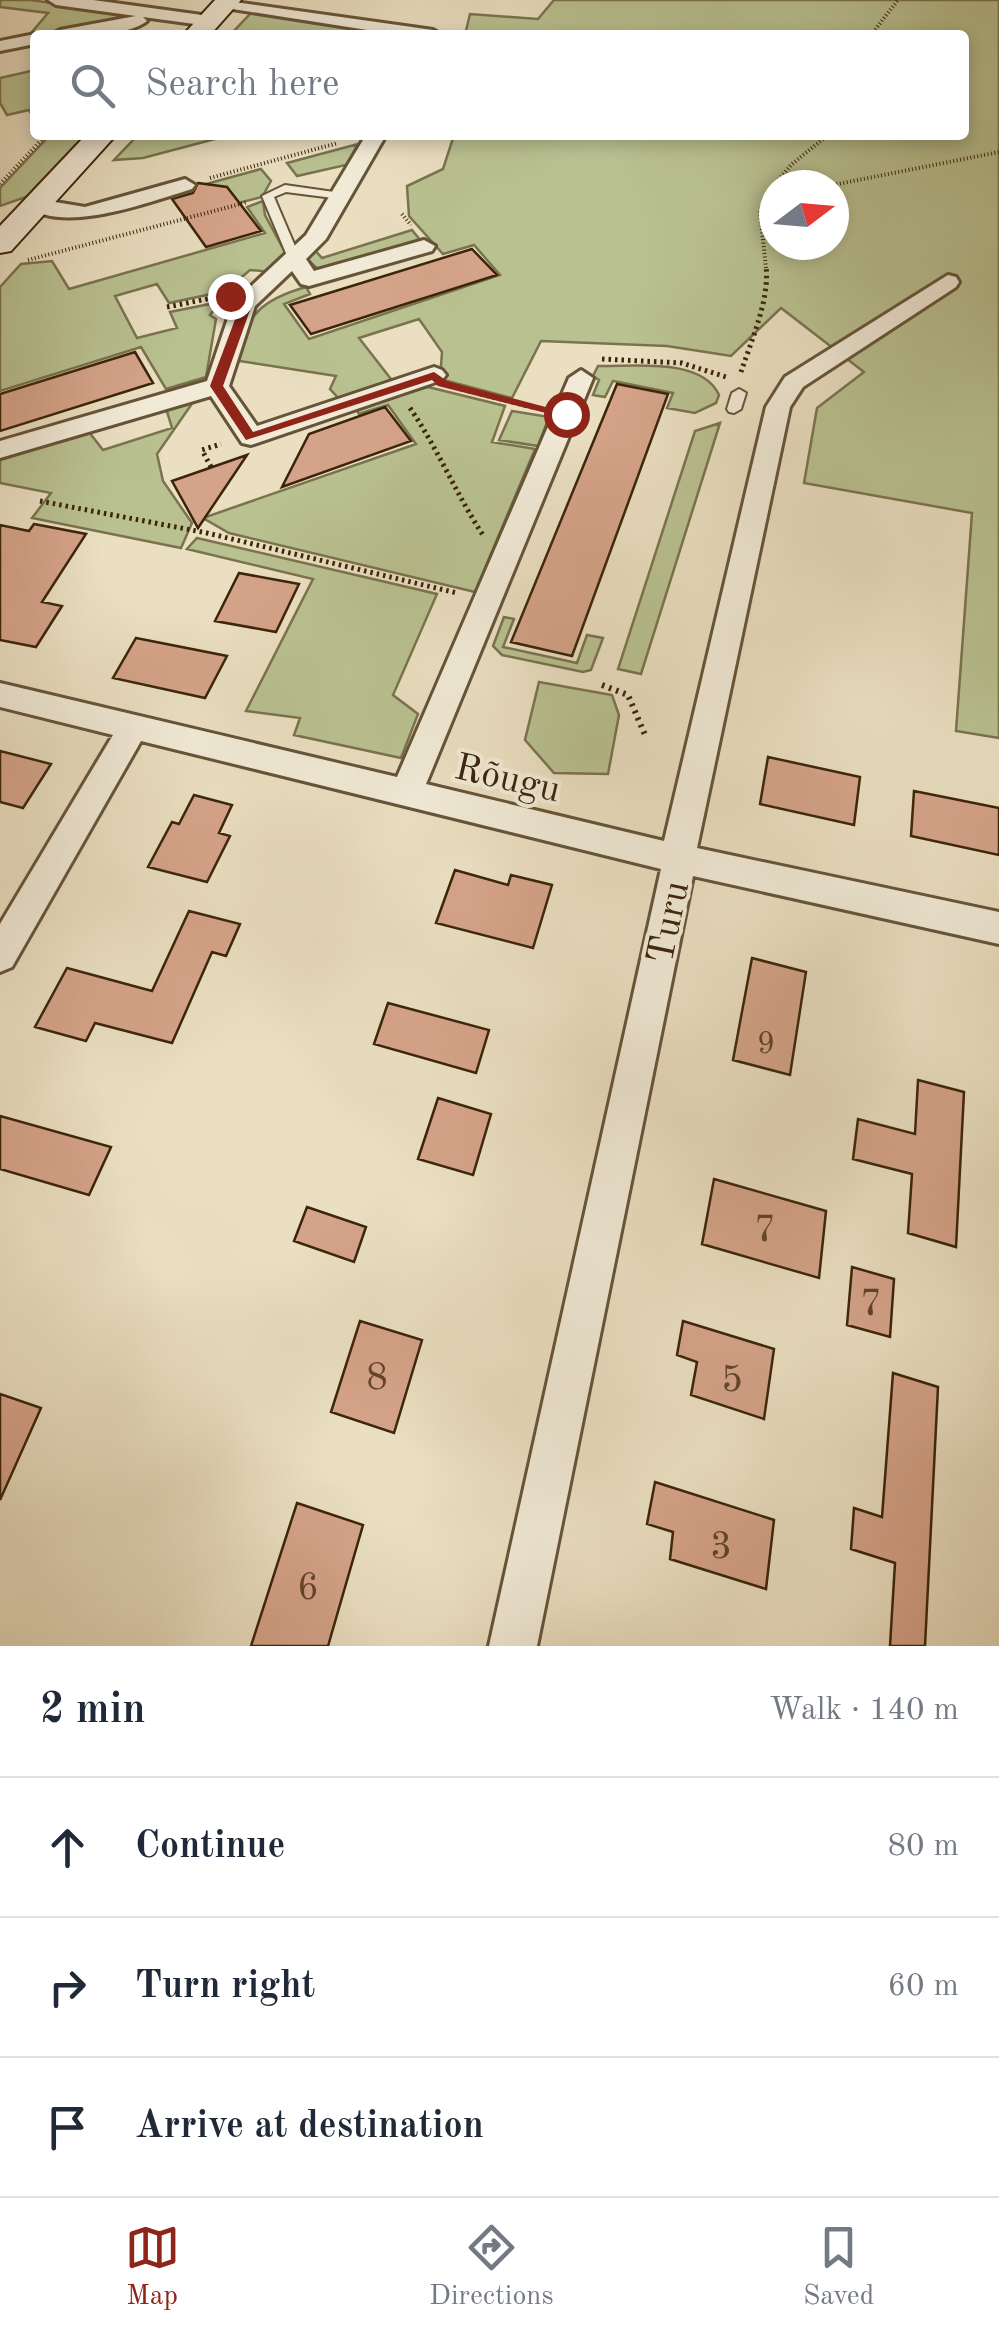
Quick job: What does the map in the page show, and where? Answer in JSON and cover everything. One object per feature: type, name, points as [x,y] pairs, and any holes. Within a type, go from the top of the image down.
[{"type":"street","points":[[56,0],[161,14],[378,30]]},
{"type":"street","points":[[84,30],[161,14]]},
{"type":"street","points":[[0,46],[30,41]]},
{"type":"street","points":[[14,224],[97,140]]},
{"type":"street","points":[[216,386],[248,299],[315,239],[341,196],[363,140]]},
{"type":"street","points":[[14,224],[86,213],[185,185]]},
{"type":"street","points":[[294,258],[309,280],[424,246]]},
{"type":"street","name":"Turu","points":[[513,1646],[680,859],[681,832],[778,406],[794,382],[948,282]]},
{"type":"street","points":[[216,386],[250,438],[434,376]]},
{"type":"street","points":[[406,793],[581,378]]},
{"type":"street","points":[[0,450],[216,386]]},
{"type":"street","name":"Rõugu","points":[[0,695],[680,859],[999,928]]},
{"type":"street","points":[[0,956],[132,728]]},
{"type":"lane","points":[[294,258],[268,197],[285,188],[341,196]]},
{"type":"lane","points":[[734,410],[739,393]]},
{"type":"path","points":[[875,30],[898,0]]},
{"type":"path","points":[[0,184],[41,140]]},
{"type":"path","points":[[185,185],[352,140]]},
{"type":"path","points":[[787,170],[822,140]]},
{"type":"path","points":[[299,144],[306,152]]},
{"type":"path","points":[[849,182],[999,152]]},
{"type":"path","points":[[242,159],[249,168]]},
{"type":"path","points":[[39,260],[268,197]]},
{"type":"path","points":[[739,393],[741,370],[759,320],[759,307],[769,290],[766,260]]},
{"type":"path","points":[[167,307],[230,296],[248,299]]},
{"type":"path","points":[[581,378],[590,358],[674,361],[709,367],[730,379],[739,393]]},
{"type":"path","points":[[434,376],[442,384],[566,414]]},
{"type":"path","points":[[390,390],[412,410],[438,450],[477,529],[489,543],[510,545]]},
{"type":"path","points":[[40,502],[207,533],[488,599]]},
{"type":"path","points":[[602,685],[620,688],[635,702],[644,734]]},
{"type":"green space","points":[[0,0],[30,0],[141,15],[139,19],[69,30],[34,30],[48,13],[0,7]]},
{"type":"green space","points":[[554,0],[999,0],[999,738],[956,731],[972,513],[804,483],[817,408],[864,372],[781,308],[731,356],[667,346],[541,341],[512,398],[440,379],[442,352],[419,319],[359,338],[394,383],[341,401],[330,389],[336,376],[233,360],[258,311],[290,292],[306,287],[310,294],[284,304],[309,339],[500,275],[474,245],[443,254],[409,216],[407,186],[443,169],[452,140],[969,140],[969,30],[466,30],[470,14],[538,19]]},
{"type":"green space","points":[[251,13],[373,30],[235,30]]},
{"type":"green space","points":[[30,71],[30,112],[7,115],[0,103],[0,78]]},
{"type":"green space","points":[[45,140],[80,140],[26,197],[0,206],[0,188]]},
{"type":"green space","points":[[133,140],[211,140],[143,158],[114,160]]},
{"type":"green space","points":[[358,144],[346,165],[297,176],[287,163]]},
{"type":"green space","points":[[261,169],[271,181],[262,197],[210,210],[195,187]]},
{"type":"green space","points":[[263,201],[265,215],[286,254],[272,272],[250,270],[225,291],[169,303],[157,284],[115,296],[137,338],[177,328],[170,312],[220,302],[210,315],[216,319],[206,377],[166,389],[141,347],[0,391],[0,287],[21,264],[52,261],[69,289],[265,233],[247,207]]},
{"type":"green space","points":[[412,230],[421,241],[319,270],[308,260],[313,248],[322,258]]},
{"type":"green space","points":[[598,366],[682,369],[710,383],[719,395],[716,403],[695,413],[667,408],[673,393],[613,381],[605,397],[593,395],[599,380],[593,376]]},
{"type":"green space","points":[[428,387],[505,406],[492,442],[535,449],[475,592],[229,533],[203,518],[416,444],[388,405],[359,414],[356,409]]},
{"type":"green space","points":[[198,395],[157,454],[163,481],[192,523],[181,548],[32,518],[51,493],[0,483],[0,460],[89,432],[103,450],[172,428],[165,405]]},
{"type":"green space","points":[[512,411],[549,417],[538,446],[499,440]]},
{"type":"green space","points":[[720,423],[641,674],[618,669],[695,431]]},
{"type":"green space","points":[[197,538],[437,594],[393,695],[418,714],[401,758],[294,735],[300,718],[246,711],[313,579],[187,549]]},
{"type":"green space","points":[[504,617],[514,619],[503,647],[577,663],[587,635],[603,638],[591,670],[583,672],[502,655],[493,646]]},
{"type":"green space","points":[[539,682],[612,695],[619,715],[608,774],[554,773],[525,740]]},
{"type":"building","points":[[198,183],[227,187],[261,231],[206,247],[172,199],[193,193]]},
{"type":"building","points":[[472,249],[497,275],[311,334],[290,305]]},
{"type":"building","points":[[135,352],[153,383],[0,431],[0,394]]},
{"type":"building","points":[[617,384],[668,394],[572,656],[511,642]]},
{"type":"building","points":[[385,407],[411,441],[282,487],[309,434]]},
{"type":"building","points":[[247,455],[198,528],[172,481]]},
{"type":"building","points":[[34,524],[86,534],[42,602],[62,606],[36,647],[0,640],[0,525],[29,531]]},
{"type":"building","points":[[239,573],[299,584],[276,632],[215,621]]},
{"type":"building","points":[[136,638],[227,656],[205,698],[113,678]]},
{"type":"building","points":[[0,751],[51,764],[23,808],[0,802]]},
{"type":"building","points":[[768,757],[860,777],[854,825],[760,804]]},
{"type":"building","points":[[914,791],[999,808],[999,855],[911,836]]},
{"type":"building","points":[[194,795],[232,805],[219,833],[230,836],[207,882],[148,867],[172,822],[179,824]]},
{"type":"building","points":[[455,870],[508,885],[511,875],[552,885],[533,948],[436,923]]},
{"type":"building","points":[[189,911],[240,924],[226,956],[212,952],[172,1043],[95,1023],[86,1041],[35,1027],[67,968],[152,991]]},
{"type":"building","points":[[752,958],[806,972],[790,1075],[733,1060]]},
{"type":"building","points":[[388,1003],[489,1030],[476,1073],[374,1044]]},
{"type":"building","points":[[918,1080],[964,1092],[956,1247],[908,1233],[912,1174],[853,1159],[858,1119],[915,1134]]},
{"type":"building","points":[[438,1098],[491,1114],[473,1175],[418,1159]]},
{"type":"building","points":[[0,1116],[111,1147],[89,1195],[0,1169]]},
{"type":"building","points":[[714,1179],[826,1211],[819,1278],[702,1244]]},
{"type":"building","points":[[307,1207],[366,1227],[354,1262],[294,1241]]},
{"type":"building","points":[[852,1267],[894,1279],[890,1337],[847,1325]]},
{"type":"building","points":[[360,1321],[422,1340],[394,1433],[331,1412]]},
{"type":"building","points":[[683,1321],[774,1349],[764,1419],[691,1395],[697,1362],[677,1355]]},
{"type":"building","points":[[893,1373],[938,1387],[925,1646],[890,1646],[895,1563],[851,1549],[854,1508],[882,1517]]},
{"type":"building","points":[[0,1394],[41,1408],[0,1500]]},
{"type":"building","points":[[655,1482],[774,1520],[766,1589],[670,1559],[673,1532],[647,1524]]},
{"type":"building","points":[[297,1503],[363,1525],[328,1646],[251,1646]]},
{"type":"route","points":[[230,296],[248,299],[216,386],[250,438],[434,376],[442,384],[566,414]]}]
